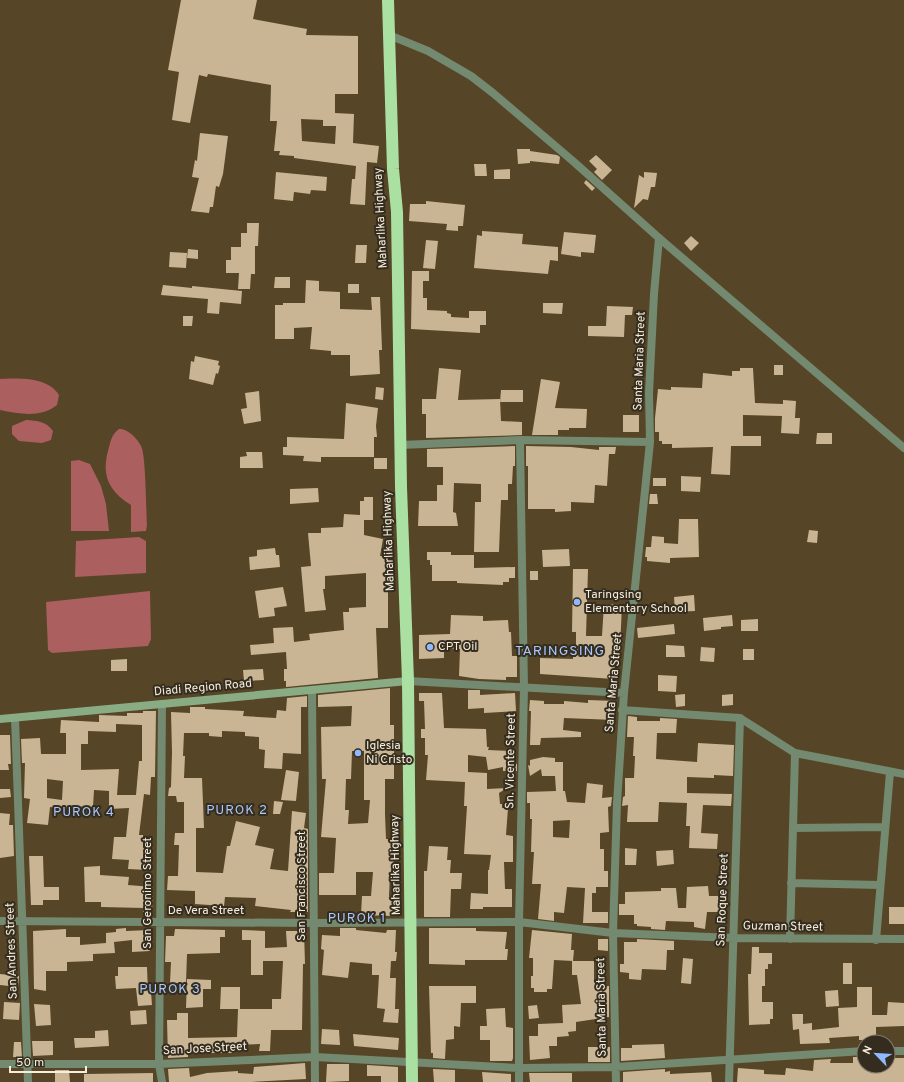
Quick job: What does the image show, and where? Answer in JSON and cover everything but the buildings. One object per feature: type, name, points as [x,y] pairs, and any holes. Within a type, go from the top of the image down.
[{"type":"highway","name":"Maharlika Highway","points":[[388,0],[393,169],[397,212],[400,444],[408,681],[412,1082]]},
{"type":"main road","name":"Diadi Region Road","points":[[0,720],[408,681]]},
{"type":"street","points":[[389,35],[428,51],[471,76],[574,162],[659,238],[904,448]]},
{"type":"street","name":"Santa Maria Street","points":[[616,1082],[613,933],[616,803],[622,710],[650,442],[649,393],[651,347],[659,238]]},
{"type":"street","points":[[400,444],[520,440],[650,442]]},
{"type":"street","name":"Sn. Vicente Street","points":[[519,1082],[519,922],[524,688],[520,440]]},
{"type":"street","points":[[408,681],[624,694]]},
{"type":"street","name":"San Francisco Street","points":[[312,690],[315,923],[315,1082]]},
{"type":"street","name":"San Geronimo Street","points":[[162,704],[159,1064],[162,1082]]},
{"type":"street","points":[[622,710],[740,718],[795,753],[904,774]]},
{"type":"street","name":"San Andres Street","points":[[15,718],[24,922],[28,1082]]},
{"type":"street","name":"San Roque Street","points":[[729,1082],[740,718]]},
{"type":"street","points":[[790,939],[795,753]]},
{"type":"street","points":[[876,940],[890,772]]},
{"type":"street","points":[[793,828],[885,827]]},
{"type":"street","points":[[791,883],[880,885]]},
{"type":"street","name":"De Vera Street","points":[[0,921],[315,923],[519,922]]},
{"type":"street","name":"Guzman Street","points":[[519,922],[613,933],[734,938],[904,939]]},
{"type":"street","name":"San Jose Street","points":[[0,1064],[159,1064],[315,1057],[519,1068],[615,1067],[729,1061],[856,1052]]},
{"type":"shaded area","points":[[0,379],[32,380],[48,385],[59,395],[57,405],[44,412],[30,414],[0,410]]},
{"type":"shaded area","points":[[26,420],[38,421],[48,425],[53,431],[51,440],[42,443],[19,441],[12,434],[12,426]]},
{"type":"shaded area","points":[[119,429],[129,432],[135,437],[140,443],[143,451],[146,483],[146,531],[131,532],[131,505],[111,487],[106,473],[107,457],[112,437]]},
{"type":"shaded area","points":[[79,460],[90,464],[101,486],[106,504],[109,531],[71,531],[71,461]]},
{"type":"shaded area","points":[[139,537],[146,541],[146,573],[75,577],[76,541]]},
{"type":"shaded area","points":[[150,591],[151,639],[148,646],[52,653],[48,650],[46,602]]},
{"type":"place","name":"Taringsing Elementary School","points":[[577,602]]},
{"type":"place","name":"CPT Oil","points":[[430,647]]},
{"type":"place","name":"Iglesia Ni Cristo","points":[[358,753]]},
{"type":"district","name":"TARINGSING","points":[[560,651]]},
{"type":"district","name":"PUROK 2","points":[[237,811]]},
{"type":"district","name":"PUROK 4","points":[[84,813]]},
{"type":"district","name":"PUROK 1","points":[[357,919]]},
{"type":"district","name":"PUROK 3","points":[[170,990]]}]
